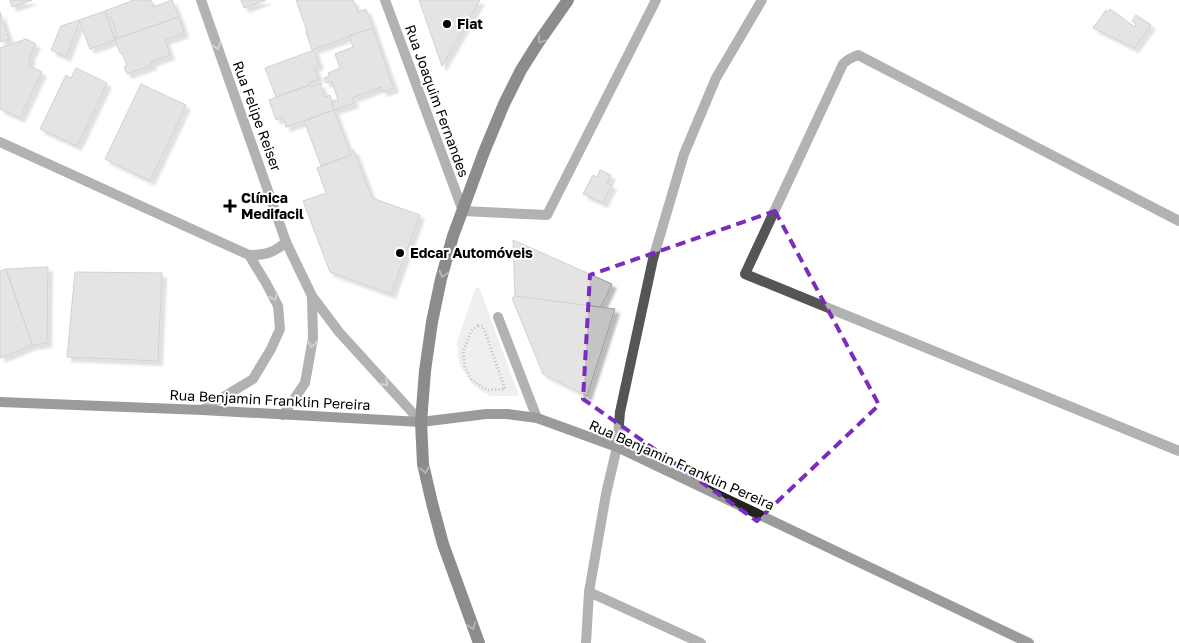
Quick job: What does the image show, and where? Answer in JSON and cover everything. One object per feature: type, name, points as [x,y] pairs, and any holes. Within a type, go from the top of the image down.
[{"type":"main road","points":[[479,643],[443,544],[423,464],[421,422],[425,372],[432,322],[441,279],[453,236],[484,152],[508,96],[525,64],[568,0]]},
{"type":"main road","name":"Rua Benjamin Franklin Pereira","points":[[0,402],[202,410],[421,422],[486,414],[507,414],[538,418],[617,447],[1029,643]]},
{"type":"street","name":"Rua Felipe Reiser","points":[[201,0],[286,242],[312,296],[339,332],[421,422]]},
{"type":"street","name":"Rua Joaquim Fernandes","points":[[384,0],[463,211]]},
{"type":"street","points":[[463,211],[548,215],[656,0]]},
{"type":"street","points":[[586,643],[589,592],[606,494],[617,447],[620,412],[653,259],[684,154],[716,78],[762,0]]},
{"type":"street","points":[[1179,221],[858,56],[849,58],[844,64],[745,274],[1179,451]]},
{"type":"street","points":[[0,142],[249,255],[262,255],[272,252],[286,242]]},
{"type":"street","points":[[202,410],[253,379],[271,349],[280,329],[278,306],[249,255]]},
{"type":"street","name":"Rua Felipe Reiser","points":[[283,415],[305,383],[313,338],[312,296]]},
{"type":"street","points":[[498,317],[538,418]]},
{"type":"street","points":[[589,592],[701,643]]},
{"type":"path","points":[[478,326],[483,326],[505,388],[487,390],[472,380],[465,368],[463,352],[471,331],[478,326]]},
{"type":"highlighted area","points":[[775,211],[879,405],[757,521],[583,399],[590,275]]},
{"type":"shaded area","points":[[479,287],[519,396],[491,396],[479,390],[460,366],[457,342],[475,289]]},
{"type":"building","points":[[10,0],[32,0],[12,7]]},
{"type":"building","points":[[134,0],[151,0],[154,7],[172,0],[179,17],[115,39],[117,36],[111,17],[108,18],[105,11]]},
{"type":"building","points":[[241,0],[266,0],[244,8]]},
{"type":"building","points":[[296,0],[353,0],[358,12],[366,9],[373,28],[312,50]]},
{"type":"building","name":"Fiat","points":[[419,0],[480,0],[442,66]]},
{"type":"building","points":[[1110,9],[1135,27],[1136,24],[1132,21],[1136,15],[1151,25],[1134,48],[1093,28],[1106,10],[1108,12]]},
{"type":"building","points":[[105,11],[115,40],[90,49],[79,20]]},
{"type":"building","points":[[0,12],[9,39],[0,42]]},
{"type":"building","points":[[179,17],[184,33],[165,40],[170,55],[151,62],[152,65],[127,74],[124,67],[127,66],[115,39]]},
{"type":"building","points":[[79,20],[66,57],[51,50],[61,26]]},
{"type":"building","points":[[373,28],[394,88],[383,92],[381,87],[352,98],[354,103],[334,110],[332,102],[338,100],[332,81],[326,83],[324,78],[329,76],[328,73],[340,68],[335,54],[353,47],[349,36]]},
{"type":"building","points":[[26,39],[36,44],[29,57],[31,58],[28,65],[42,72],[20,118],[0,109],[0,48]]},
{"type":"building","points":[[314,50],[319,65],[314,67],[319,79],[309,83],[310,85],[276,97],[265,68]]},
{"type":"building","points":[[76,68],[107,83],[77,146],[40,129],[66,75],[71,78]]},
{"type":"building","points":[[320,83],[325,97],[330,95],[334,110],[286,127],[283,117],[276,120],[269,100]]},
{"type":"building","points":[[141,84],[186,105],[150,181],[105,159]]},
{"type":"building","points":[[334,110],[351,155],[321,166],[304,121]]},
{"type":"building","points":[[354,150],[372,198],[420,215],[391,294],[330,272],[303,201],[326,193],[317,168],[351,155],[350,152]]},
{"type":"building","points":[[600,170],[611,175],[607,183],[612,185],[603,203],[583,194],[593,175],[597,177]]},
{"type":"building","points":[[513,240],[612,284],[601,307],[515,297]]},
{"type":"building","points":[[48,267],[47,343],[32,345],[6,269]]},
{"type":"building","points":[[6,269],[32,345],[0,358],[0,271]]},
{"type":"building","points":[[75,272],[162,273],[158,361],[67,357]]},
{"type":"building","points":[[515,296],[615,309],[587,396],[543,374],[512,298]]},
{"type":"place","name":"Fiat","points":[[447,24]]},
{"type":"place","name":"Clínica Medifacil","points":[[230,206]]},
{"type":"place","name":"Edcar Automóveis","points":[[400,253]]}]
